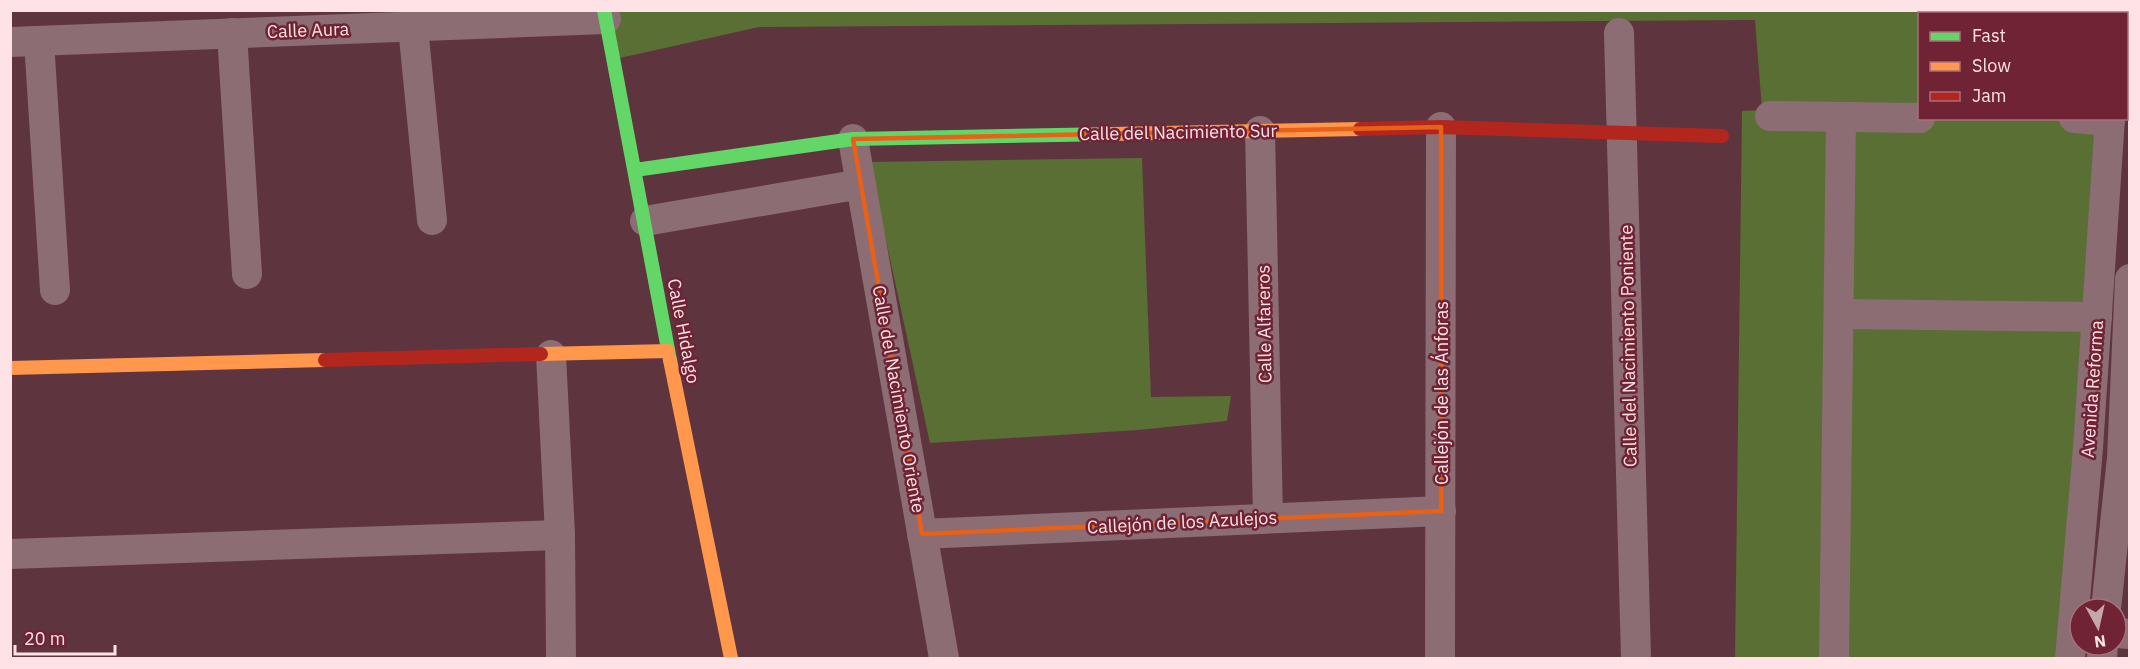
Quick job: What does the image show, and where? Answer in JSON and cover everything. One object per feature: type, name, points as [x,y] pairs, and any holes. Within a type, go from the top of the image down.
[{"type":"street","name":"Calle Aura","points":[[25,41],[413,27],[605,15]]},
{"type":"street","name":"Calle Hidalgo","points":[[605,15],[668,351],[731,658]]},
{"type":"street","points":[[413,27],[432,220]]},
{"type":"street","points":[[232,33],[247,274]]},
{"type":"street","name":"Calle del Nacimiento Poniente","points":[[1619,33],[1636,658]]},
{"type":"street","points":[[25,41],[55,290]]},
{"type":"street","points":[[1770,116],[1918,118]]},
{"type":"street","points":[[1834,658],[1841,118]]},
{"type":"street","name":"Avenida Reforma","points":[[2070,658],[2088,448],[2110,120]]},
{"type":"street","name":"Calle del Nacimiento Sur","points":[[635,170],[853,139],[1441,127],[1722,136]]},
{"type":"street","name":"Callejón de las Ánforas","points":[[1440,658],[1441,127]]},
{"type":"street","name":"Calle Alfareros","points":[[1260,130],[1268,518]]},
{"type":"street","name":"Calle del Nacimiento Oriente","points":[[853,139],[944,658]]},
{"type":"street","points":[[645,221],[861,184]]},
{"type":"street","name":"Avenida Reforma","points":[[2108,597],[2126,458],[2129,292]]},
{"type":"street","points":[[1839,314],[2097,317]]},
{"type":"street","points":[[10,368],[668,351]]},
{"type":"street","points":[[551,355],[560,535],[561,658]]},
{"type":"street","points":[[2088,448],[2126,458]]},
{"type":"street","name":"Callejón de los Azulejos","points":[[922,534],[1441,511]]},
{"type":"street","points":[[10,554],[560,535]]},
{"type":"highlighted area","points":[[1441,127],[1441,511],[922,534],[853,139]]},
{"type":"green space","points":[[611,11],[2125,11],[1918,12],[1918,120],[2118,120],[2085,597],[2068,597],[2068,657],[2081,658],[1735,658],[1742,111],[1762,110],[1755,20],[759,27],[620,58]]},
{"type":"green space","points":[[1142,158],[1151,397],[1231,396],[1227,421],[1138,430],[930,443],[869,162]]},
{"type":"traffic: fast","points":[[604,10],[670,360]]},
{"type":"traffic: fast","points":[[635,170],[853,139],[1112,134]]},
{"type":"traffic: slow","points":[[1112,134],[1360,129]]},
{"type":"traffic: slow","points":[[541,354],[668,351]]},
{"type":"traffic: slow","points":[[10,368],[325,360]]},
{"type":"traffic: slow","points":[[670,360],[731,658]]},
{"type":"traffic: jam","points":[[1360,129],[1441,127],[1722,136]]},
{"type":"traffic: jam","points":[[325,360],[541,354]]}]
